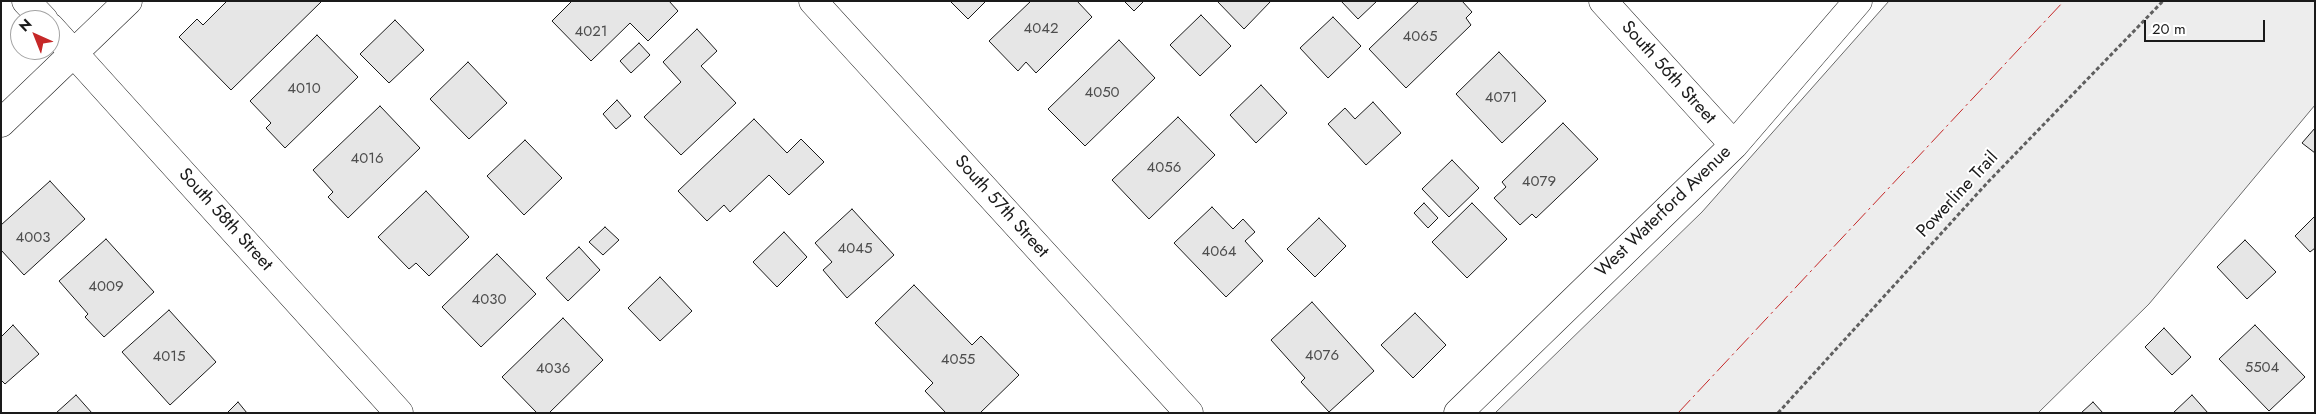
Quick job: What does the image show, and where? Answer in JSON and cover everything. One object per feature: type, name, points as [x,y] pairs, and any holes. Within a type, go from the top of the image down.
[{"type":"street","points":[[1,123],[128,1]]},
{"type":"street","name":"South 57th Street","points":[[813,1],[1189,413]]},
{"type":"street","name":"South 56th Street","points":[[1603,1],[1734,144]]},
{"type":"street","name":"West Waterford Avenue","points":[[1458,413],[1734,144],[1858,1]]},
{"type":"street","name":"South 58th Street","points":[[60,38],[399,413]]},
{"type":"path","name":"Powerline Trail","points":[[1778,413],[1988,182],[2163,1]]},
{"type":"shaded area","points":[[1889,1],[2315,1],[2315,105],[2149,304],[2038,413],[1495,413],[1702,212]]},
{"type":"building","points":[[227,1],[322,1],[231,90],[179,37],[197,19],[203,25]]},
{"type":"building","points":[[572,1],[669,1],[678,11],[648,41],[630,23],[591,61],[552,21]]},
{"type":"building","points":[[950,1],[986,1],[968,19]]},
{"type":"building","points":[[1031,1],[1077,1],[1092,17],[1036,73],[1026,62],[1018,71],[989,41]]},
{"type":"building","points":[[1124,1],[1144,1],[1134,11]]},
{"type":"building","points":[[1217,1],[1271,1],[1244,29]]},
{"type":"building","points":[[1341,1],[1377,1],[1358,19]]},
{"type":"building","points":[[1419,1],[1462,1],[1472,12],[1466,18],[1471,25],[1406,88],[1369,49]]},
{"type":"building","points":[[1201,15],[1231,46],[1200,76],[1170,45]]},
{"type":"building","points":[[1333,17],[1361,46],[1328,78],[1300,48]]},
{"type":"building","points":[[395,20],[424,50],[389,83],[360,54]]},
{"type":"building","points":[[697,29],[717,51],[701,66],[736,103],[681,155],[644,117],[681,82],[663,62]]},
{"type":"building","points":[[317,35],[358,77],[285,148],[266,128],[271,123],[250,101]]},
{"type":"building","points":[[1119,40],[1155,78],[1085,146],[1048,109]]},
{"type":"building","points":[[639,43],[650,55],[631,73],[620,61]]},
{"type":"building","points":[[1499,52],[1546,101],[1502,143],[1456,94]]},
{"type":"building","points":[[468,62],[507,103],[469,139],[430,99]]},
{"type":"building","points":[[1261,85],[1287,113],[1256,143],[1230,115]]},
{"type":"building","points":[[617,100],[631,116],[616,129],[603,114]]},
{"type":"building","points":[[1373,102],[1401,133],[1366,165],[1328,124],[1345,108],[1355,119]]},
{"type":"building","points":[[380,106],[420,148],[348,218],[328,197],[333,192],[313,170]]},
{"type":"building","points":[[1178,117],[1215,155],[1149,219],[1112,180]]},
{"type":"building","points":[[754,119],[787,153],[801,139],[824,162],[789,195],[769,175],[730,212],[724,205],[707,221],[678,191]]},
{"type":"building","points":[[1563,123],[1598,159],[1536,218],[1532,214],[1520,225],[1494,198],[1506,187],[1502,182]]},
{"type":"building","points":[[2315,128],[2315,153],[2302,143]]},
{"type":"building","points":[[525,140],[562,178],[524,215],[487,176]]},
{"type":"building","points":[[1452,160],[1479,188],[1449,217],[1422,189]]},
{"type":"building","points":[[50,181],[85,219],[24,275],[1,250],[1,225]]},
{"type":"building","points":[[426,191],[469,237],[429,276],[416,263],[409,269],[378,237]]},
{"type":"building","points":[[1424,203],[1438,218],[1428,228],[1414,213]]},
{"type":"building","points":[[1472,203],[1507,239],[1467,278],[1432,242]]},
{"type":"building","points":[[1212,207],[1233,229],[1243,219],[1255,232],[1245,241],[1263,261],[1226,297],[1174,243]]},
{"type":"building","points":[[852,209],[894,255],[847,298],[823,270],[832,262],[815,243]]},
{"type":"building","points":[[2315,216],[2315,248],[2310,252],[2295,236]]},
{"type":"building","points":[[1319,218],[1346,246],[1315,277],[1287,249]]},
{"type":"building","points":[[605,227],[619,240],[603,255],[589,242]]},
{"type":"building","points":[[784,232],[807,257],[777,287],[753,262]]},
{"type":"building","points":[[106,239],[154,292],[104,337],[85,317],[88,314],[59,281]]},
{"type":"building","points":[[2245,240],[2276,272],[2247,299],[2217,267]]},
{"type":"building","points":[[579,247],[600,270],[568,301],[546,278]]},
{"type":"building","points":[[497,254],[536,294],[481,347],[442,307]]},
{"type":"building","points":[[660,277],[692,311],[660,341],[628,308]]},
{"type":"building","points":[[914,285],[972,345],[981,336],[1019,375],[980,413],[946,413],[925,391],[933,383],[875,323]]},
{"type":"building","points":[[1312,302],[1374,371],[1329,412],[1301,382],[1305,378],[1271,340]]},
{"type":"building","points":[[169,310],[216,362],[170,405],[122,352]]},
{"type":"building","points":[[1415,313],[1446,345],[1413,378],[1381,345]]},
{"type":"building","points":[[563,318],[603,360],[549,413],[537,413],[502,377]]},
{"type":"building","points":[[13,325],[39,354],[5,384],[1,380],[1,337]]},
{"type":"building","points":[[2255,325],[2305,377],[2269,411],[2219,359]]},
{"type":"building","points":[[2164,328],[2191,357],[2172,375],[2145,347]]},
{"type":"building","points":[[76,395],[92,413],[56,413]]},
{"type":"building","points":[[2192,395],[2208,413],[2173,413]]},
{"type":"building","points":[[238,402],[247,413],[227,413]]},
{"type":"building","points":[[2093,402],[2103,413],[2081,413]]},
{"type":"power","points":[[1678,413],[2064,1]]}]
